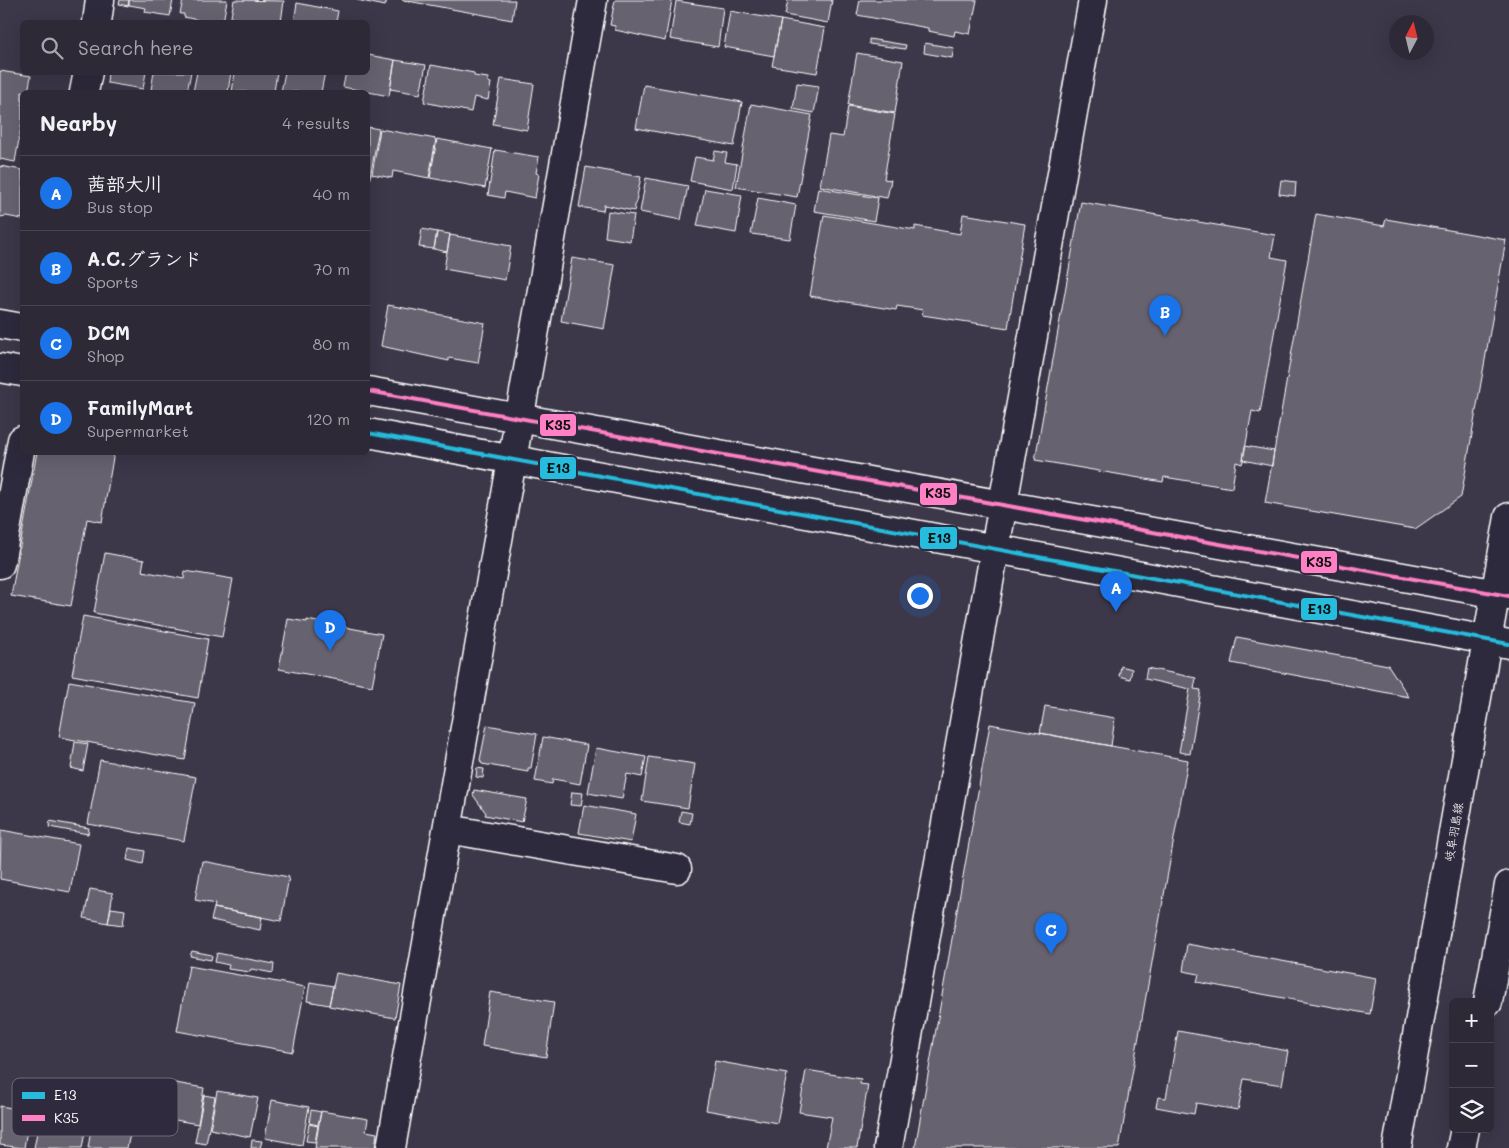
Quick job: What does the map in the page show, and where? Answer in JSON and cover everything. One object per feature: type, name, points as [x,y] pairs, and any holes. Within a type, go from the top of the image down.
[{"type":"street","points":[[96,20],[100,0]]},
{"type":"street","points":[[391,1148],[593,0]]},
{"type":"street","points":[[888,1148],[993,549],[1003,505],[1093,0]]},
{"type":"street","points":[[84,90],[87,75]]},
{"type":"street","points":[[0,324],[20,328]]},
{"type":"street","points":[[0,368],[20,372]]},
{"type":"street","points":[[370,391],[1503,595]]},
{"type":"street","points":[[370,433],[1499,642]]},
{"type":"street","points":[[0,564],[20,451]]},
{"type":"street","name":"岐阜羽島線","points":[[1397,1148],[1499,642],[1509,517]]},
{"type":"street","points":[[448,829],[677,870]]},
{"type":"street","points":[[1489,998],[1509,885]]},
{"type":"street","points":[[1461,1148],[1464,1133]]},
{"type":"building","points":[[120,0],[129,0],[128,6],[119,4]]},
{"type":"building","points":[[129,0],[173,0],[170,16],[145,12],[146,8],[129,5]]},
{"type":"building","points":[[183,0],[227,0],[223,20],[198,20],[184,17],[184,14],[180,14]]},
{"type":"building","points":[[234,0],[284,1],[281,20],[230,20]]},
{"type":"building","points":[[357,0],[387,0],[385,6]]},
{"type":"building","points":[[402,0],[515,0],[512,20]]},
{"type":"building","points":[[615,0],[672,0],[665,41],[615,30],[615,26],[610,25]]},
{"type":"building","points":[[788,0],[832,0],[828,23],[785,15]]},
{"type":"building","points":[[860,0],[977,0],[970,34],[955,31],[954,36],[928,31],[928,28],[857,15]]},
{"type":"building","points":[[676,1],[723,8],[718,47],[670,39]]},
{"type":"building","points":[[297,3],[338,11],[336,20],[294,20]]},
{"type":"building","points":[[730,11],[781,20],[774,56],[724,47]]},
{"type":"building","points":[[781,20],[825,28],[817,73],[772,66]]},
{"type":"building","points":[[869,39],[906,45],[905,49],[869,44]]},
{"type":"building","points":[[925,43],[954,48],[952,58],[924,53]]},
{"type":"building","points":[[857,53],[903,61],[895,113],[848,105]]},
{"type":"building","points":[[370,55],[395,60],[389,96],[370,92],[370,90],[343,87],[345,75],[370,75]]},
{"type":"building","points":[[395,60],[426,65],[420,94],[390,89]]},
{"type":"building","points":[[431,65],[474,73],[474,76],[488,78],[488,82],[491,83],[488,100],[474,97],[471,112],[424,102]]},
{"type":"building","points":[[0,71],[31,76],[28,90],[20,90],[20,133],[15,162],[0,159]]},
{"type":"building","points":[[108,75],[145,75],[143,89],[107,83]]},
{"type":"building","points":[[154,75],[190,75],[187,90],[151,90]]},
{"type":"building","points":[[196,75],[231,75],[228,90],[193,90]]},
{"type":"building","points":[[235,75],[277,75],[274,90],[232,90]]},
{"type":"building","points":[[284,75],[324,75],[321,90],[281,90]]},
{"type":"building","points":[[501,79],[534,84],[527,130],[493,124]]},
{"type":"building","points":[[797,83],[819,86],[814,113],[793,109]]},
{"type":"building","points":[[644,85],[742,102],[734,146],[636,128]]},
{"type":"building","points":[[751,104],[812,115],[797,197],[736,187]]},
{"type":"building","points":[[848,106],[895,114],[884,179],[891,180],[887,198],[820,186],[829,135],[843,137]]},
{"type":"building","points":[[370,127],[379,129],[370,177]]},
{"type":"building","points":[[380,129],[436,139],[429,178],[393,171],[392,178],[372,174]]},
{"type":"building","points":[[437,139],[492,149],[485,188],[430,178]]},
{"type":"building","points":[[495,150],[539,157],[536,173],[539,174],[535,198],[505,192],[504,198],[488,195]]},
{"type":"building","points":[[715,151],[727,153],[725,162],[737,164],[733,189],[690,181],[695,157],[713,160]]},
{"type":"building","points":[[0,166],[20,170],[20,219],[0,217]]},
{"type":"building","points":[[586,167],[641,177],[634,211],[604,205],[603,211],[579,207]]},
{"type":"building","points":[[646,178],[688,186],[681,220],[640,212]]},
{"type":"building","points":[[1281,180],[1296,182],[1295,196],[1279,194]]},
{"type":"building","points":[[818,188],[878,198],[874,221],[814,211]]},
{"type":"building","points":[[705,189],[742,195],[736,233],[697,226]]},
{"type":"building","points":[[758,198],[796,205],[790,239],[751,234]]},
{"type":"building","points":[[1081,202],[1275,235],[1271,257],[1287,260],[1260,413],[1252,411],[1242,464],[1236,462],[1232,488],[1164,477],[1163,482],[1035,460]]},
{"type":"building","points":[[608,211],[634,215],[630,241],[605,237]]},
{"type":"building","points":[[963,214],[1025,224],[1008,328],[922,315],[923,310],[897,306],[896,310],[810,296],[824,215],[915,230],[915,226],[960,234]]},
{"type":"building","points":[[1316,214],[1384,226],[1386,219],[1506,240],[1461,497],[1415,529],[1265,503]]},
{"type":"building","points":[[422,229],[437,232],[434,249],[419,247]]},
{"type":"building","points":[[437,232],[450,234],[447,252],[434,249]]},
{"type":"building","points":[[450,235],[511,246],[505,280],[444,269]]},
{"type":"building","points":[[572,258],[615,265],[604,329],[561,321]]},
{"type":"building","points":[[388,305],[485,323],[478,363],[449,358],[449,361],[381,346]]},
{"type":"building","points":[[1245,446],[1274,451],[1272,466],[1243,460]]},
{"type":"building","points":[[36,455],[113,455],[102,522],[87,519],[71,606],[11,596]]},
{"type":"building","points":[[105,553],[144,560],[142,571],[184,579],[185,571],[233,579],[222,637],[94,613]]},
{"type":"building","points":[[83,616],[208,639],[198,698],[72,675]]},
{"type":"building","points":[[288,619],[307,622],[307,620],[382,634],[372,686],[279,669]]},
{"type":"building","points":[[1237,637],[1388,665],[1409,697],[1231,663]]},
{"type":"building","points":[[1121,666],[1132,669],[1130,679],[1119,676]]},
{"type":"building","points":[[1147,668],[1196,678],[1194,689],[1201,690],[1190,754],[1179,752],[1190,689],[1145,679]]},
{"type":"building","points":[[69,681],[195,703],[185,760],[59,737]]},
{"type":"building","points":[[1045,706],[1115,718],[1111,746],[1040,733]]},
{"type":"building","points":[[990,724],[1188,760],[1119,1148],[915,1148]]},
{"type":"building","points":[[487,725],[537,734],[531,768],[528,768],[528,772],[482,764],[480,760]]},
{"type":"building","points":[[543,737],[587,745],[580,784],[553,779],[552,784],[535,781]]},
{"type":"building","points":[[75,742],[88,744],[83,771],[71,768]]},
{"type":"building","points":[[596,748],[646,757],[642,777],[627,774],[622,799],[588,793]]},
{"type":"building","points":[[649,757],[695,764],[688,808],[642,801]]},
{"type":"building","points":[[100,760],[196,777],[184,841],[88,824]]},
{"type":"building","points":[[477,768],[484,769],[483,778],[476,777]]},
{"type":"building","points":[[474,790],[527,799],[522,822],[485,815],[486,813],[473,795]]},
{"type":"building","points":[[572,792],[583,793],[581,806],[570,805]]},
{"type":"building","points":[[584,805],[636,814],[631,842],[579,833]]},
{"type":"building","points":[[681,811],[692,813],[690,824],[679,822]]},
{"type":"building","points":[[50,821],[89,828],[88,834],[49,827]]},
{"type":"building","points":[[1,830],[79,844],[70,892],[0,879]]},
{"type":"building","points":[[129,848],[145,851],[143,864],[127,860]]},
{"type":"building","points":[[202,861],[289,877],[281,921],[214,908],[215,904],[195,900]]},
{"type":"building","points":[[90,889],[113,893],[108,923],[84,918]]},
{"type":"building","points":[[111,908],[125,910],[123,925],[108,923]]},
{"type":"building","points":[[214,908],[262,917],[260,930],[211,920]]},
{"type":"building","points":[[1187,944],[1376,978],[1370,1014],[1197,982],[1199,974],[1183,971]]},
{"type":"building","points":[[192,951],[212,955],[211,960],[190,956]]},
{"type":"building","points":[[217,953],[274,964],[273,973],[251,969],[250,972],[228,969],[229,965],[215,962]]},
{"type":"building","points":[[189,966],[305,987],[293,1052],[177,1031]]},
{"type":"building","points":[[336,973],[401,985],[395,1018],[329,1006]]},
{"type":"building","points":[[310,982],[333,986],[329,1005],[307,1001]]},
{"type":"building","points":[[490,992],[554,1002],[546,1057],[482,1046]]},
{"type":"building","points":[[1178,1031],[1288,1051],[1282,1085],[1244,1079],[1238,1110],[1196,1103],[1194,1114],[1156,1107],[1158,1097],[1166,1098]]},
{"type":"building","points":[[715,1061],[787,1074],[777,1123],[706,1110]]},
{"type":"building","points":[[806,1070],[861,1079],[860,1084],[868,1085],[857,1148],[826,1148],[832,1117],[799,1112]]},
{"type":"building","points":[[178,1083],[204,1088],[198,1124],[178,1120]]},
{"type":"building","points":[[217,1091],[258,1098],[250,1137],[210,1129]]},
{"type":"building","points":[[204,1095],[215,1097],[206,1144],[195,1142]]},
{"type":"building","points":[[272,1100],[309,1107],[302,1145],[265,1138]]},
{"type":"building","points":[[0,1106],[12,1108],[12,1136],[26,1136],[24,1148],[0,1145]]},
{"type":"building","points":[[311,1110],[321,1112],[318,1125],[309,1123]]},
{"type":"building","points":[[321,1111],[368,1119],[366,1131],[377,1133],[375,1148],[315,1148]]},
{"type":"building","points":[[309,1124],[318,1126],[315,1142],[306,1141]]},
{"type":"building","points":[[36,1136],[84,1136],[82,1148],[34,1148]]},
{"type":"building","points":[[90,1136],[130,1136],[127,1148],[88,1148]]},
{"type":"building","points":[[252,1140],[262,1141],[260,1148],[251,1148]]},
{"type":"transit line","name":"K35","points":[[370,391],[1509,596]]},
{"type":"transit line","name":"E13","points":[[370,433],[1509,644]]},
{"type":"place","name":"A.C.グランド","points":[[1165,336]]},
{"type":"place","name":"茜部大川","points":[[1116,612]]},
{"type":"place","name":"FamilyMart","points":[[330,651]]},
{"type":"place","name":"DCM","points":[[1051,954]]}]
